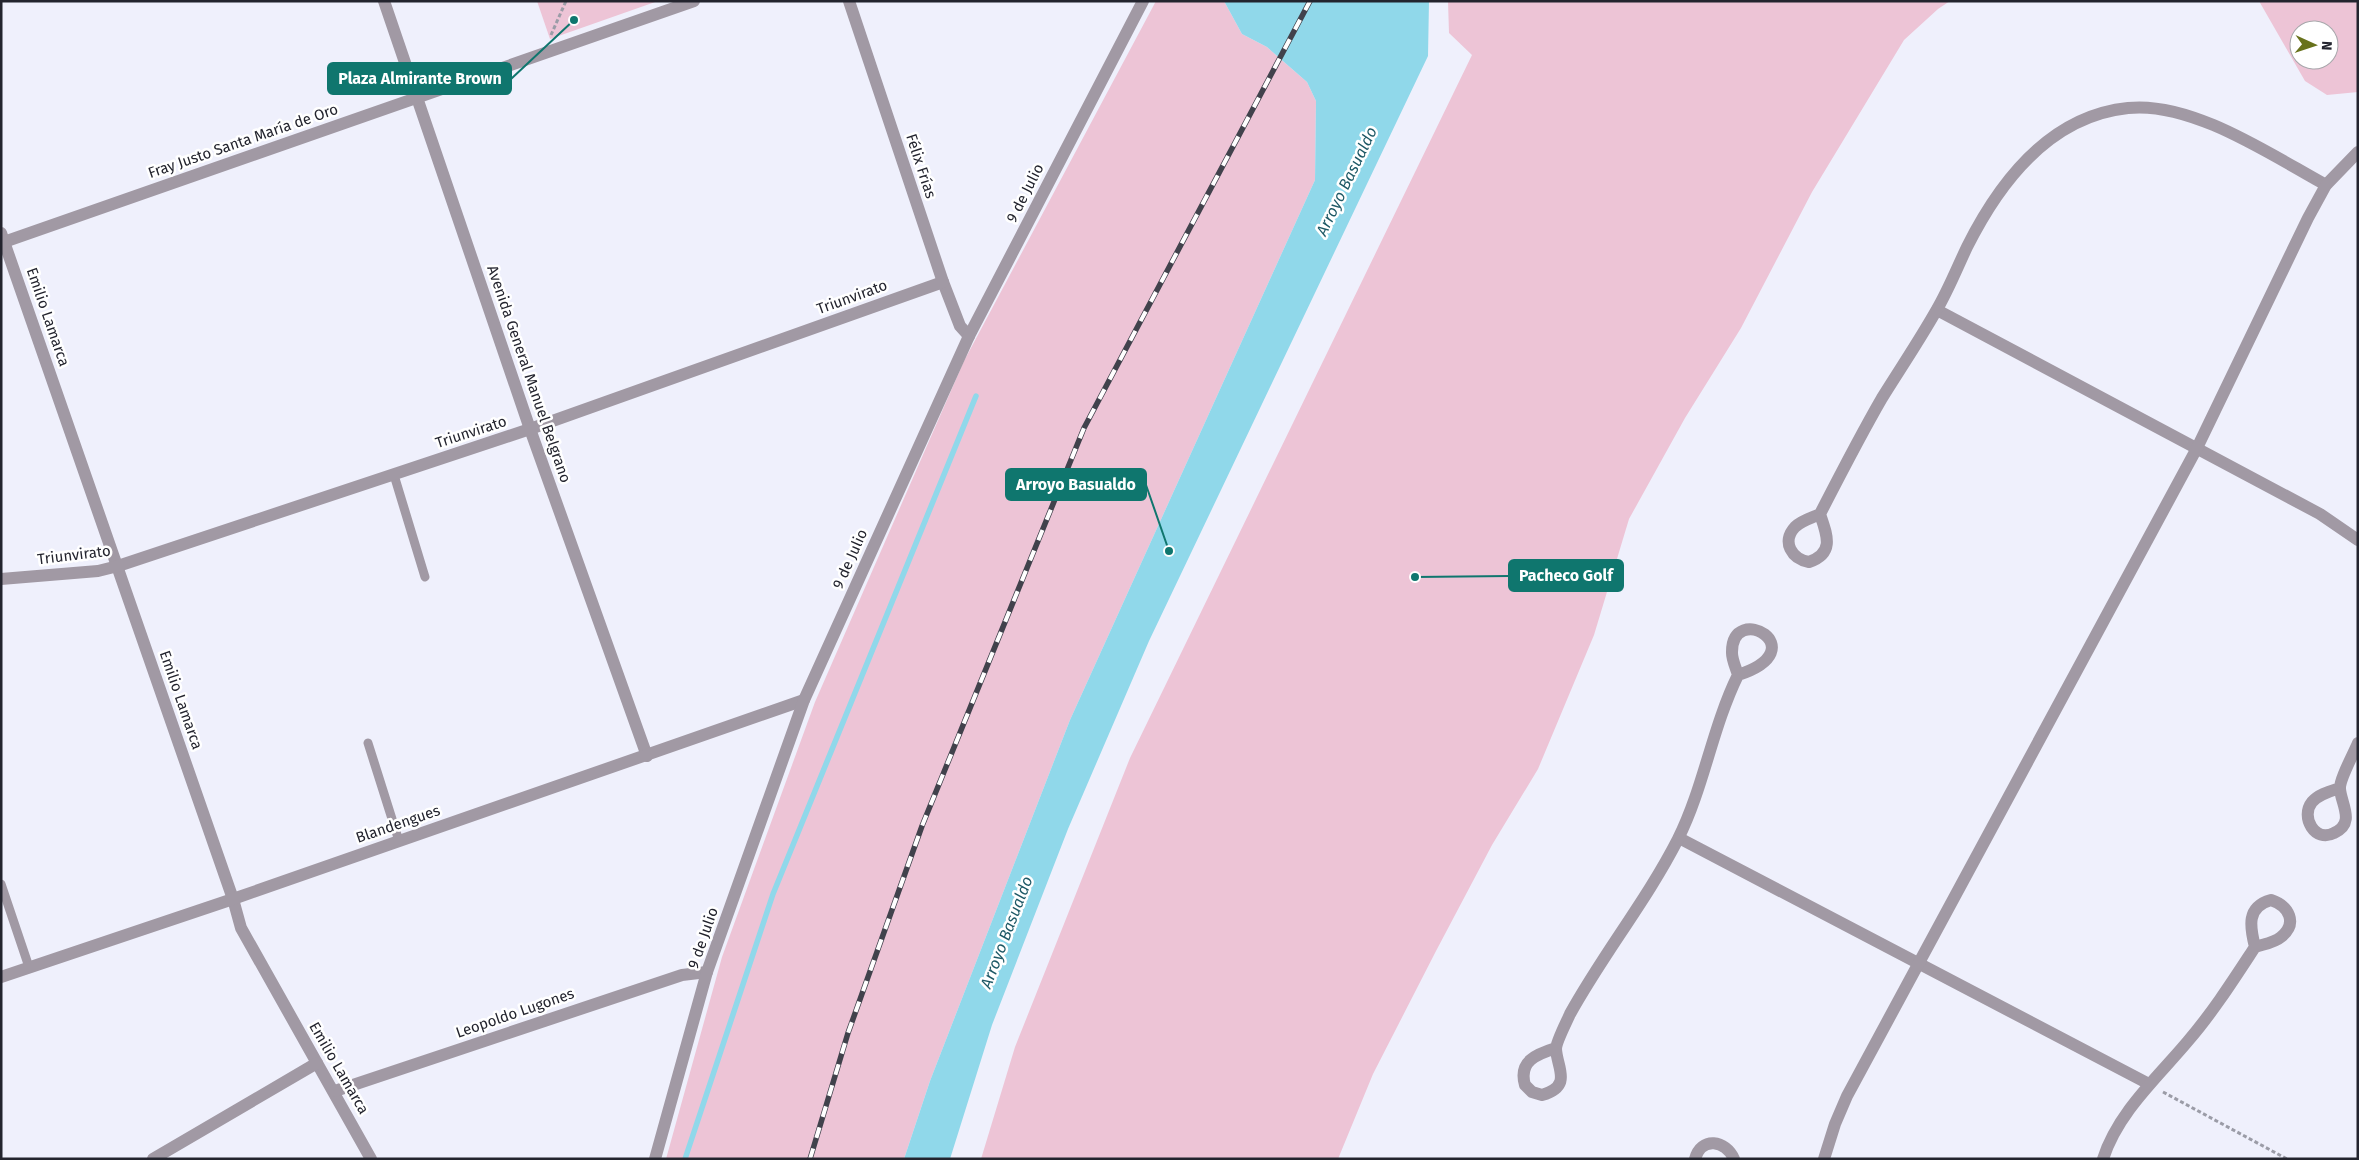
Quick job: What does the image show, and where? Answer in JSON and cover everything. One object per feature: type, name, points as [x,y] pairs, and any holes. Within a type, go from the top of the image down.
[{"type":"street","name":"Avenida General Manuel Belgrano","points":[[384,1],[530,429],[646,756]]},
{"type":"street","name":"Fray Justo Santa María de Oro","points":[[2,239],[417,98],[694,1]]},
{"type":"street","name":"Félix Frías","points":[[849,1],[943,282],[960,326],[970,336]]},
{"type":"street","name":"9 de Julio","points":[[655,1159],[708,972],[804,700],[970,336],[1144,1]]},
{"type":"street","points":[[1820,514],[1853,448],[1937,310],[1968,244],[2010,177],[2046,141],[2078,122],[2099,114],[2129,108],[2154,109],[2179,113],[2213,124],[2326,185]]},
{"type":"street","points":[[1824,1159],[1834,1124],[1847,1096],[2196,448],[2326,185],[2358,152]]},
{"type":"street","name":"Emilio Lamarca","points":[[2,239],[118,566],[241,928],[317,1064],[335,1091],[371,1159]]},
{"type":"street","name":"Triunvirato","points":[[1,578],[98,571],[118,566],[530,429],[943,282]]},
{"type":"street","points":[[1937,310],[2320,514],[2358,540]]},
{"type":"street","points":[[1556,1048],[1584,988],[1664,866],[1679,838],[1702,780],[1728,695],[1738,675]]},
{"type":"street","name":"Blandengues","points":[[1,976],[233,900],[804,700]]},
{"type":"street","points":[[2340,788],[2358,743]]},
{"type":"street","points":[[1679,838],[2149,1084]]},
{"type":"street","points":[[2103,1159],[2121,1122],[2149,1084],[2189,1040],[2223,996],[2255,947]]},
{"type":"street","name":"Leopoldo Lugones","points":[[335,1091],[682,974],[708,972]]},
{"type":"street","points":[[153,1159],[317,1064]]},
{"type":"street","points":[[1694,1159],[1696,1152],[1703,1145],[1711,1142],[1719,1143],[1728,1148],[1734,1159]]},
{"type":"lane","points":[[394,475],[425,577]]},
{"type":"lane","points":[[368,743],[399,841]]},
{"type":"lane","points":[[1,884],[29,967]]},
{"type":"path","points":[[544,53],[566,1]]},
{"type":"path","points":[[2149,1084],[2286,1159]]},
{"type":"shaded area","points":[[537,1],[658,1],[550,39]]},
{"type":"shaded area","points":[[1156,1],[1224,1],[1242,34],[1267,47],[1307,82],[1316,101],[1315,180],[1070,720],[930,1081],[904,1159],[666,1159],[722,957],[815,702],[964,361]]},
{"type":"shaded area","points":[[1448,1],[1950,1],[1938,9],[1904,40],[1812,192],[1741,328],[1685,418],[1629,519],[1594,635],[1538,769],[1492,845],[1436,951],[1373,1074],[1338,1159],[981,1159],[1015,1047],[1130,758],[1472,55],[1449,33]]},
{"type":"shaded area","points":[[2259,1],[2358,1],[2358,92],[2327,95],[2305,81],[2299,70],[2339,70],[2339,20],[2289,20],[2289,53]]},
{"type":"water","name":"Arroyo Basualdo","points":[[1224,1],[1429,1],[1428,56],[1149,641],[1068,829],[992,1025],[950,1159],[904,1159],[930,1081],[1070,720],[1315,180],[1316,101],[1307,82],[1267,47],[1242,34]]},
{"type":"waterway","points":[[685,1159],[773,894],[976,396]]},
{"type":"railway","points":[[810,1159],[848,1033],[922,826],[1084,428],[1310,1]]},
{"type":"place","name":"Plaza Almirante Brown","points":[[574,20]]},
{"type":"place","name":"Arroyo Basualdo","points":[[1169,551]]},
{"type":"place","name":"Pacheco Golf","points":[[1415,577]]}]
